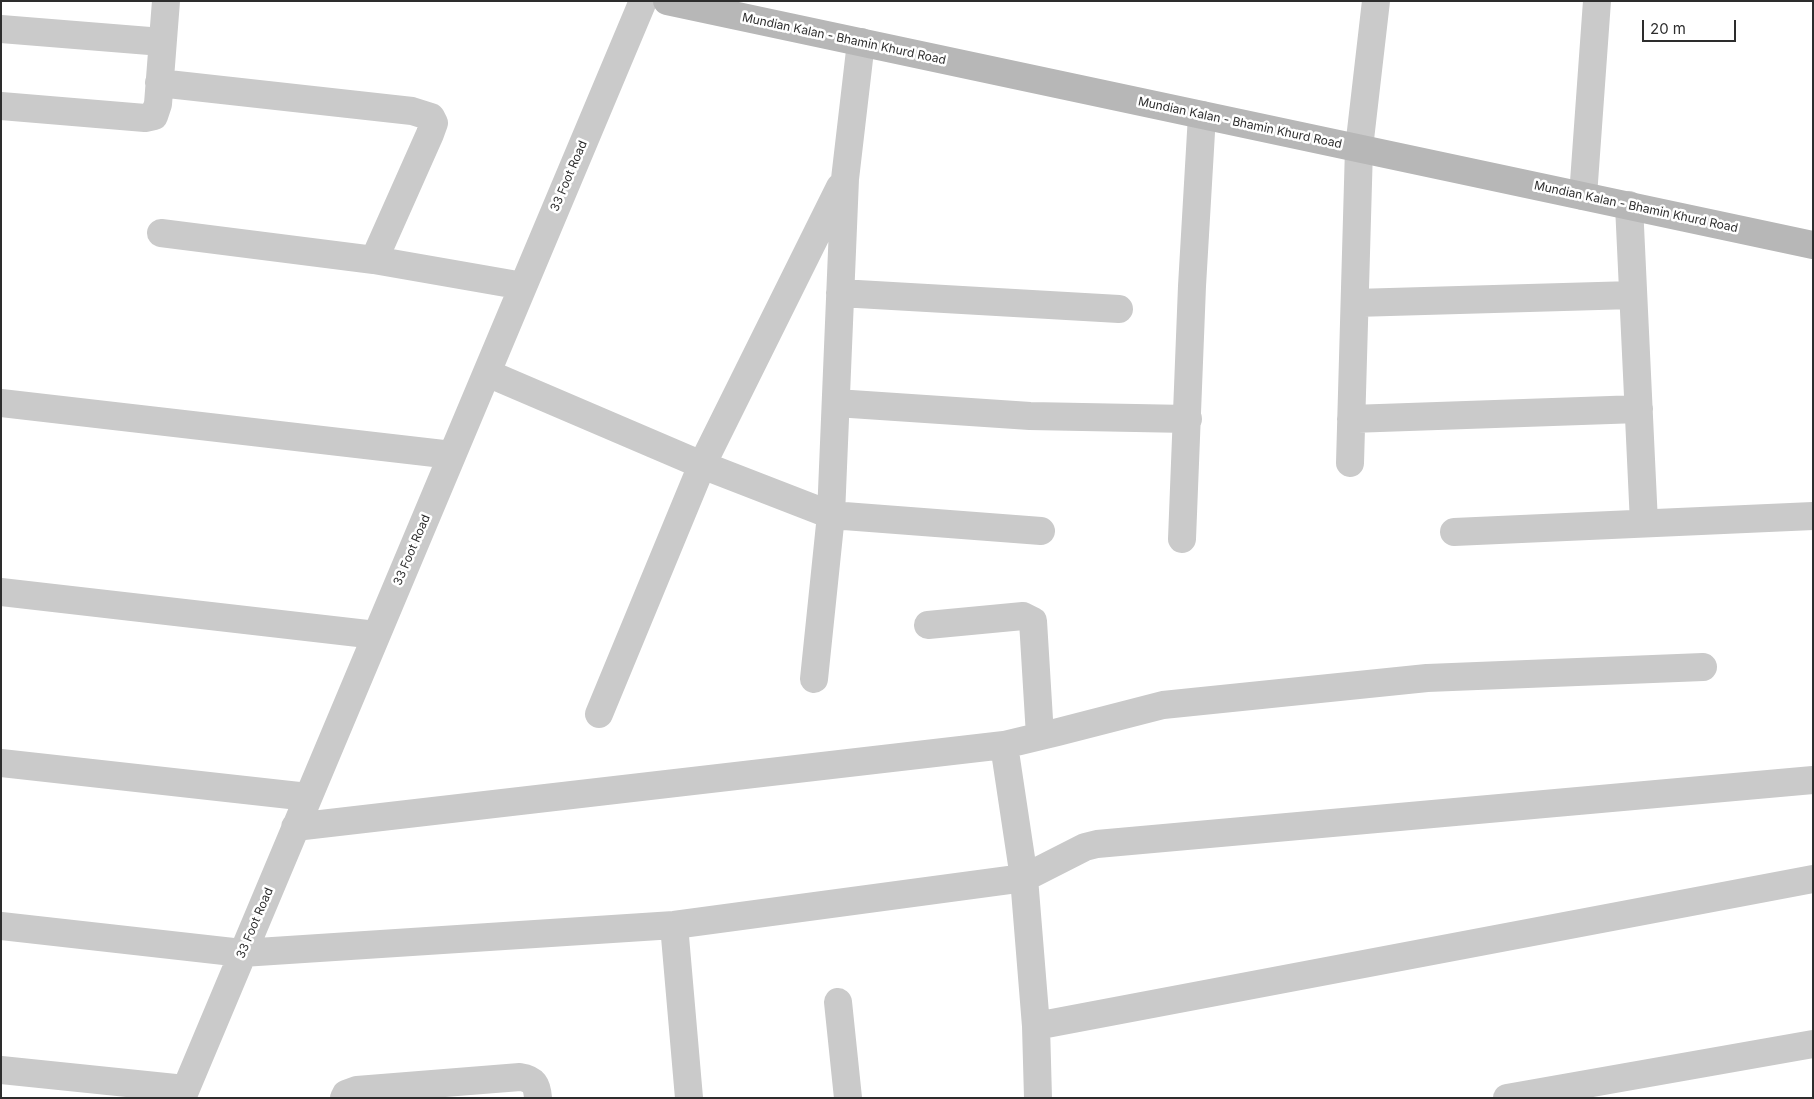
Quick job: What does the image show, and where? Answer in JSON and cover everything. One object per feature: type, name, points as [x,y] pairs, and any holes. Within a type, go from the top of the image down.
[{"type":"street","points":[[1,106],[150,118],[156,111],[166,1]]},
{"type":"street","name":"33 Foot Road","points":[[183,1094],[643,1]]},
{"type":"street","name":"Mundian Kalan - Bhamin Khurd Road","points":[[667,1],[1813,245]]},
{"type":"street","points":[[1350,463],[1359,148],[1376,1]]},
{"type":"street","points":[[1583,196],[1597,1]]},
{"type":"street","points":[[1,29],[162,42]]},
{"type":"street","points":[[814,679],[832,515],[844,179],[861,42]]},
{"type":"street","points":[[159,83],[412,111],[431,117],[434,123],[430,134],[374,260]]},
{"type":"street","points":[[1182,539],[1192,286],[1202,115]]},
{"type":"street","points":[[599,714],[702,465],[844,179]]},
{"type":"street","points":[[1629,206],[1644,523]]},
{"type":"street","points":[[161,233],[374,260],[523,286]]},
{"type":"street","points":[[840,293],[1119,309]]},
{"type":"street","points":[[1354,303],[1633,295]]},
{"type":"street","points":[[487,373],[702,465],[832,515],[1041,531]]},
{"type":"street","points":[[1,403],[452,455]]},
{"type":"street","points":[[836,403],[1030,416],[1188,419]]},
{"type":"street","points":[[1351,419],[1639,409]]},
{"type":"street","points":[[1454,532],[1813,516]]},
{"type":"street","points":[[1,592],[376,635]]},
{"type":"street","points":[[928,625],[1023,616],[1033,622],[1040,736]]},
{"type":"street","points":[[295,827],[1004,745],[1163,704],[1427,678],[1703,668]]},
{"type":"street","points":[[1004,745],[1024,878],[1036,1026],[1038,1098]]},
{"type":"street","points":[[1,763],[308,797]]},
{"type":"street","points":[[1,926],[242,953],[674,925],[1024,878],[1085,847],[1098,844],[1813,780]]},
{"type":"street","points":[[1036,1026],[1813,879]]},
{"type":"street","points":[[674,925],[689,1098]]},
{"type":"street","points":[[838,1002],[848,1098]]},
{"type":"street","points":[[1507,1098],[1813,1044]]},
{"type":"street","points":[[1,1070],[183,1094]]},
{"type":"street","points":[[344,1098],[346,1094],[358,1090],[520,1077],[527,1078],[538,1086],[538,1098]]}]
